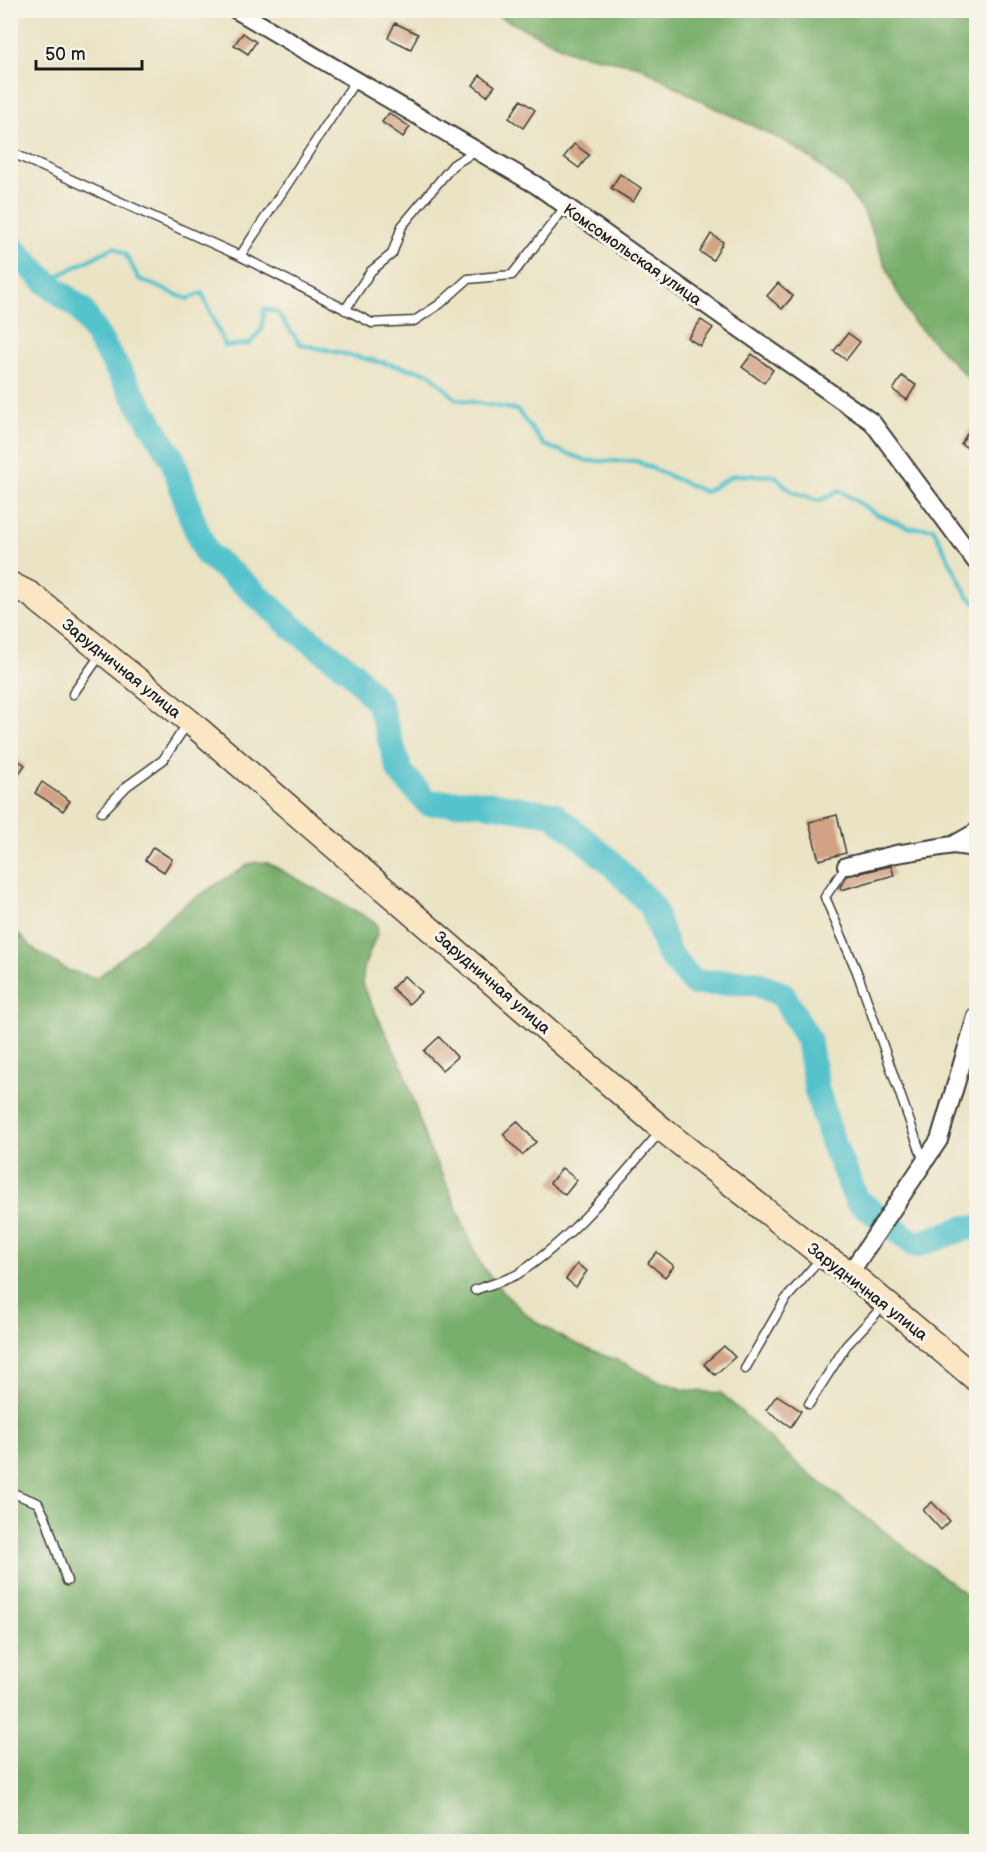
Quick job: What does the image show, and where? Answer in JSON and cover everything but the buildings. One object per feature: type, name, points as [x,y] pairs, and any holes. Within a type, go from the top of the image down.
[{"type":"street","name":"Комсомольская улица","points":[[236,10],[536,185],[872,422],[976,561]]},
{"type":"street","name":"Зарудничная улица","points":[[10,584],[30,594],[189,721],[662,1129],[823,1256],[850,1273],[976,1379]]},
{"type":"street","points":[[953,845],[976,832]]},
{"type":"street","points":[[846,866],[896,854],[953,845],[976,848]]},
{"type":"street","points":[[850,1273],[939,1140],[976,1017]]},
{"type":"lane","points":[[240,256],[356,80]]},
{"type":"lane","points":[[345,310],[371,272],[392,254],[402,226],[453,165],[477,150]]},
{"type":"lane","points":[[10,152],[240,256],[372,323],[414,321],[440,304],[468,279],[512,275],[566,206]]},
{"type":"lane","points":[[74,694],[102,651]]},
{"type":"lane","points":[[102,812],[127,786],[163,760],[189,721]]},
{"type":"lane","points":[[846,866],[825,897],[858,972],[924,1162]]},
{"type":"lane","points":[[475,1290],[516,1275],[547,1252],[588,1213],[662,1129]]},
{"type":"lane","points":[[746,1370],[785,1300],[823,1256]]},
{"type":"lane","points":[[808,1404],[846,1346],[886,1303]]},
{"type":"lane","points":[[10,1492],[38,1503],[46,1519],[67,1581]]},
{"type":"green space","points":[[488,11],[976,11],[976,386],[913,321],[894,286],[864,212],[845,187],[813,160],[788,143],[701,101],[639,66],[571,52]]},
{"type":"green space","points":[[268,863],[374,921],[377,925],[378,931],[363,975],[364,989],[404,1070],[427,1144],[481,1265],[504,1293],[529,1317],[561,1337],[622,1362],[654,1379],[685,1390],[721,1393],[803,1469],[972,1599],[976,1612],[976,1841],[11,1841],[10,926],[35,950],[67,970],[97,978],[185,904],[249,864]]},
{"type":"waterway","points":[[10,246],[46,282],[81,309],[173,460],[192,519],[206,553],[292,627],[352,672],[379,704],[400,772],[428,803],[475,802],[553,814],[607,859],[652,906],[668,953],[694,983],[753,982],[782,994],[808,1039],[817,1091],[833,1144],[857,1200],[916,1245],[965,1228],[976,1228]]},
{"type":"waterway","points":[[46,282],[114,247],[126,255],[139,279],[187,299],[202,293],[225,346],[249,344],[262,329],[264,309],[277,312],[300,344],[429,373],[456,399],[517,410],[544,445],[588,461],[636,461],[705,492],[734,475],[775,476],[792,492],[820,501],[839,490],[876,514],[910,528],[933,528],[967,595],[976,603]]}]
